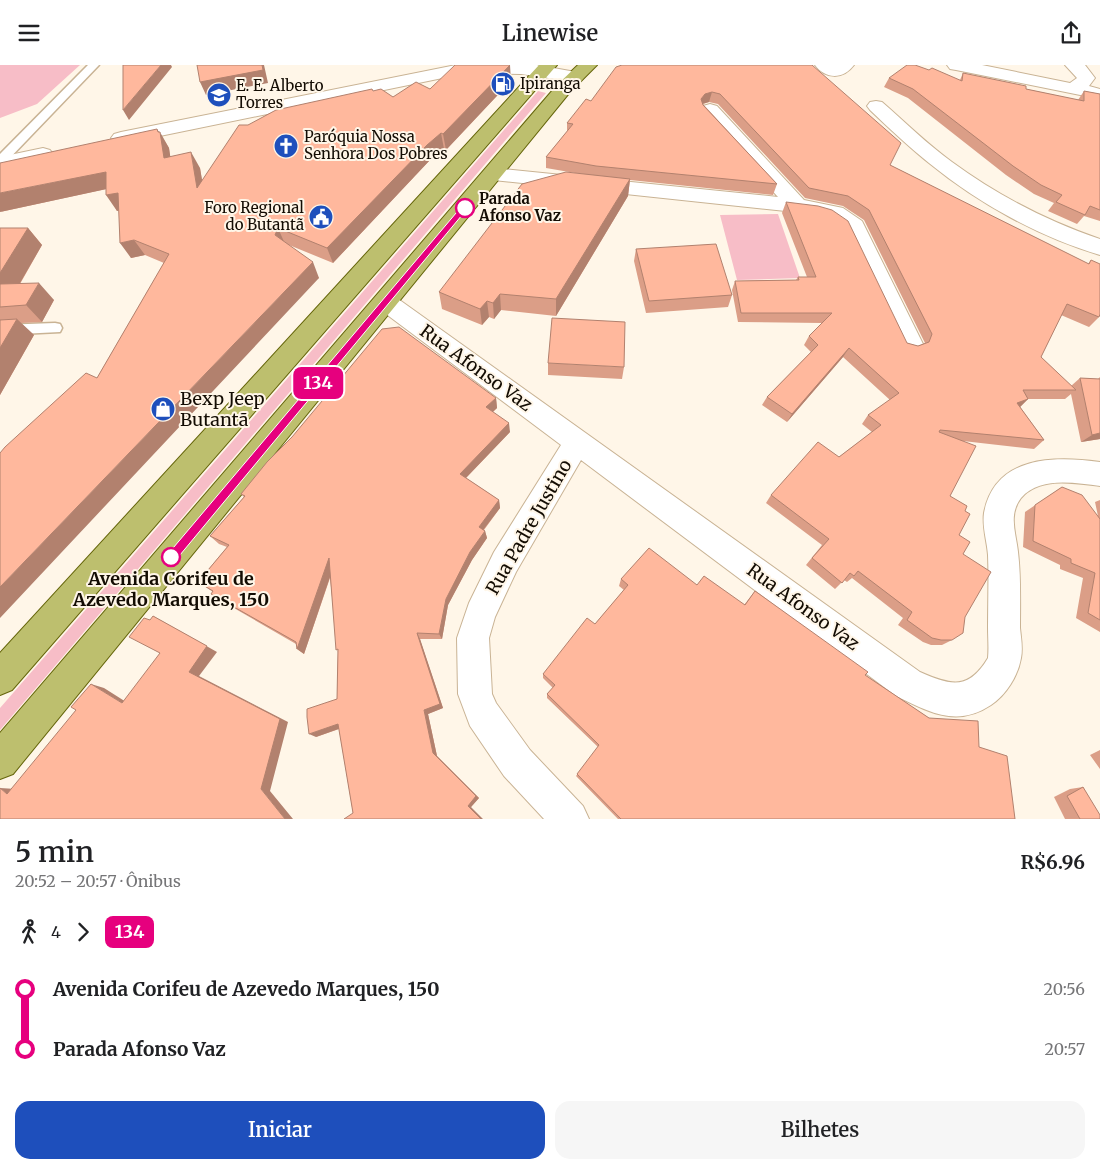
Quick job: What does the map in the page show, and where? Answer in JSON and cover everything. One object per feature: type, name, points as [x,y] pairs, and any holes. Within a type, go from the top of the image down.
[{"type":"main road","points":[[0,677],[545,68]]},
{"type":"main road","points":[[0,761],[581,71]]},
{"type":"street","points":[[824,65],[833,72],[845,65]]},
{"type":"street","points":[[956,65],[1100,94]]},
{"type":"street","points":[[1072,89],[1086,79],[1081,69],[1075,65]]},
{"type":"street","points":[[1075,65],[1100,70]]},
{"type":"street","points":[[107,141],[471,67],[502,66],[581,71]]},
{"type":"street","points":[[876,106],[944,165],[1007,206],[1050,227],[1100,247]]},
{"type":"street","points":[[710,110],[798,206]]},
{"type":"street","points":[[0,162],[58,151]]},
{"type":"street","points":[[493,174],[798,206],[834,212],[848,219],[854,227],[911,344]]},
{"type":"street","name":"Rua Afonso Vaz","points":[[386,302],[908,684],[932,695],[952,700],[984,691],[996,679],[1005,659],[1003,553],[998,528],[999,511],[1007,494],[1016,484],[1045,471],[1078,471],[1100,474]]},
{"type":"street","name":"Rua Padre Justino","points":[[570,819],[517,763],[482,714],[475,694],[473,638],[480,615],[505,562],[532,513],[578,441]]},
{"type":"lane","points":[[0,162],[94,65]]},
{"type":"lane","points":[[0,330],[55,328]]},
{"type":"shaded area","points":[[0,65],[80,65],[37,104],[0,118]]},
{"type":"shaded area","points":[[538,91],[546,93],[0,730],[0,708]]},
{"type":"shaded area","points":[[778,214],[800,278],[737,280],[720,215]]},
{"type":"building","points":[[123,65],[161,65],[123,110]]},
{"type":"building","points":[[197,65],[262,65],[263,70],[200,82]]},
{"type":"building","points":[[455,65],[510,65],[443,134],[441,133],[427,145],[327,248],[278,228],[275,235],[313,262],[0,587],[0,453],[86,373],[97,378],[169,254],[134,240],[120,243],[118,193],[106,195],[106,172],[0,193],[0,163],[157,129],[160,132],[164,158],[191,152],[197,188],[239,125],[248,125],[276,110],[372,89],[373,91],[381,89],[393,97],[416,82],[430,89]]},
{"type":"building","points":[[622,65],[812,65],[901,143],[890,165],[1089,264],[1091,260],[1100,264],[1099,317],[1067,304],[1041,357],[1076,390],[1023,390],[1028,399],[1017,403],[1044,440],[940,430],[939,432],[976,446],[950,496],[967,506],[965,511],[970,514],[959,535],[970,542],[963,554],[991,572],[965,617],[963,633],[952,640],[932,638],[907,620],[912,612],[858,571],[854,576],[850,573],[842,583],[812,558],[829,539],[771,495],[818,442],[839,457],[881,425],[868,415],[899,393],[849,348],[792,414],[767,397],[818,345],[809,336],[832,313],[741,313],[735,281],[799,280],[798,277],[816,277],[786,202],[818,206],[832,210],[848,221],[907,343],[918,346],[929,342],[932,334],[869,210],[848,196],[809,188],[720,94],[712,92],[705,94],[701,99],[703,105],[777,184],[596,166],[546,157],[573,124],[567,123],[586,99],[591,101],[616,67]]},
{"type":"building","points":[[907,65],[915,65],[929,70],[932,68],[962,81],[963,73],[1026,86],[1026,89],[1084,101],[1084,91],[1100,94],[1100,210],[1090,206],[1085,215],[1056,202],[1062,195],[1041,185],[1013,166],[913,89],[889,78]]},
{"type":"building","points":[[566,172],[630,179],[556,299],[500,294],[493,303],[487,301],[480,309],[439,292],[522,184]]},
{"type":"building","points":[[0,228],[28,228],[0,273]]},
{"type":"building","points":[[716,244],[732,295],[649,301],[636,249]]},
{"type":"building","points":[[39,283],[26,305],[0,307],[0,284]]},
{"type":"building","points":[[552,318],[625,322],[624,367],[548,363]]},
{"type":"building","points":[[17,319],[0,348],[0,320]]},
{"type":"building","points":[[399,327],[496,398],[486,407],[509,423],[460,474],[499,500],[479,527],[485,531],[470,552],[446,599],[439,634],[417,633],[440,704],[424,710],[433,753],[476,796],[468,806],[481,819],[344,819],[353,813],[338,724],[309,734],[307,717],[307,709],[337,699],[338,649],[336,650],[329,558],[297,649],[296,642],[211,594],[213,591],[198,582],[229,545],[210,536],[245,496],[241,494],[267,462],[292,437],[382,329]]},
{"type":"building","points":[[1080,378],[1100,379],[1100,433],[1092,435]]},
{"type":"building","points":[[1062,487],[1082,495],[1100,519],[1100,620],[1088,613],[1095,573],[1071,563],[1071,559],[1033,541],[1035,505]]},
{"type":"building","points":[[649,548],[697,585],[704,576],[745,605],[755,591],[868,672],[865,675],[929,718],[978,721],[979,747],[1007,756],[1015,819],[621,819],[577,774],[599,745],[547,694],[555,685],[543,674],[587,618],[595,624],[628,585],[621,579]]},
{"type":"building","points":[[153,616],[207,646],[189,672],[280,719],[261,789],[285,819],[0,819],[0,788],[7,794],[76,710],[71,707],[91,684],[122,703],[160,653],[129,637],[144,618],[150,620]]},
{"type":"building","points":[[1083,787],[1100,815],[1100,819],[1080,819],[1067,796]]},
{"type":"bus line","name":"134","points":[[171,557],[465,208]]},
{"type":"place","name":"Ipiranga","points":[[503,84]]},
{"type":"place","name":"E. E. Alberto Torres","points":[[219,95]]},
{"type":"place","name":"Paróquia Nossa Senhora Dos Pobres","points":[[286,146]]},
{"type":"place","name":"Parada Afonso Vaz","points":[[465,208]]},
{"type":"place","name":"Foro Regional do Butantã","points":[[321,217]]},
{"type":"place","name":"Bexp Jeep Butantã","points":[[163,409]]},
{"type":"place","name":"Avenida Corifeu de Azevedo Marques, 150","points":[[171,557]]}]
